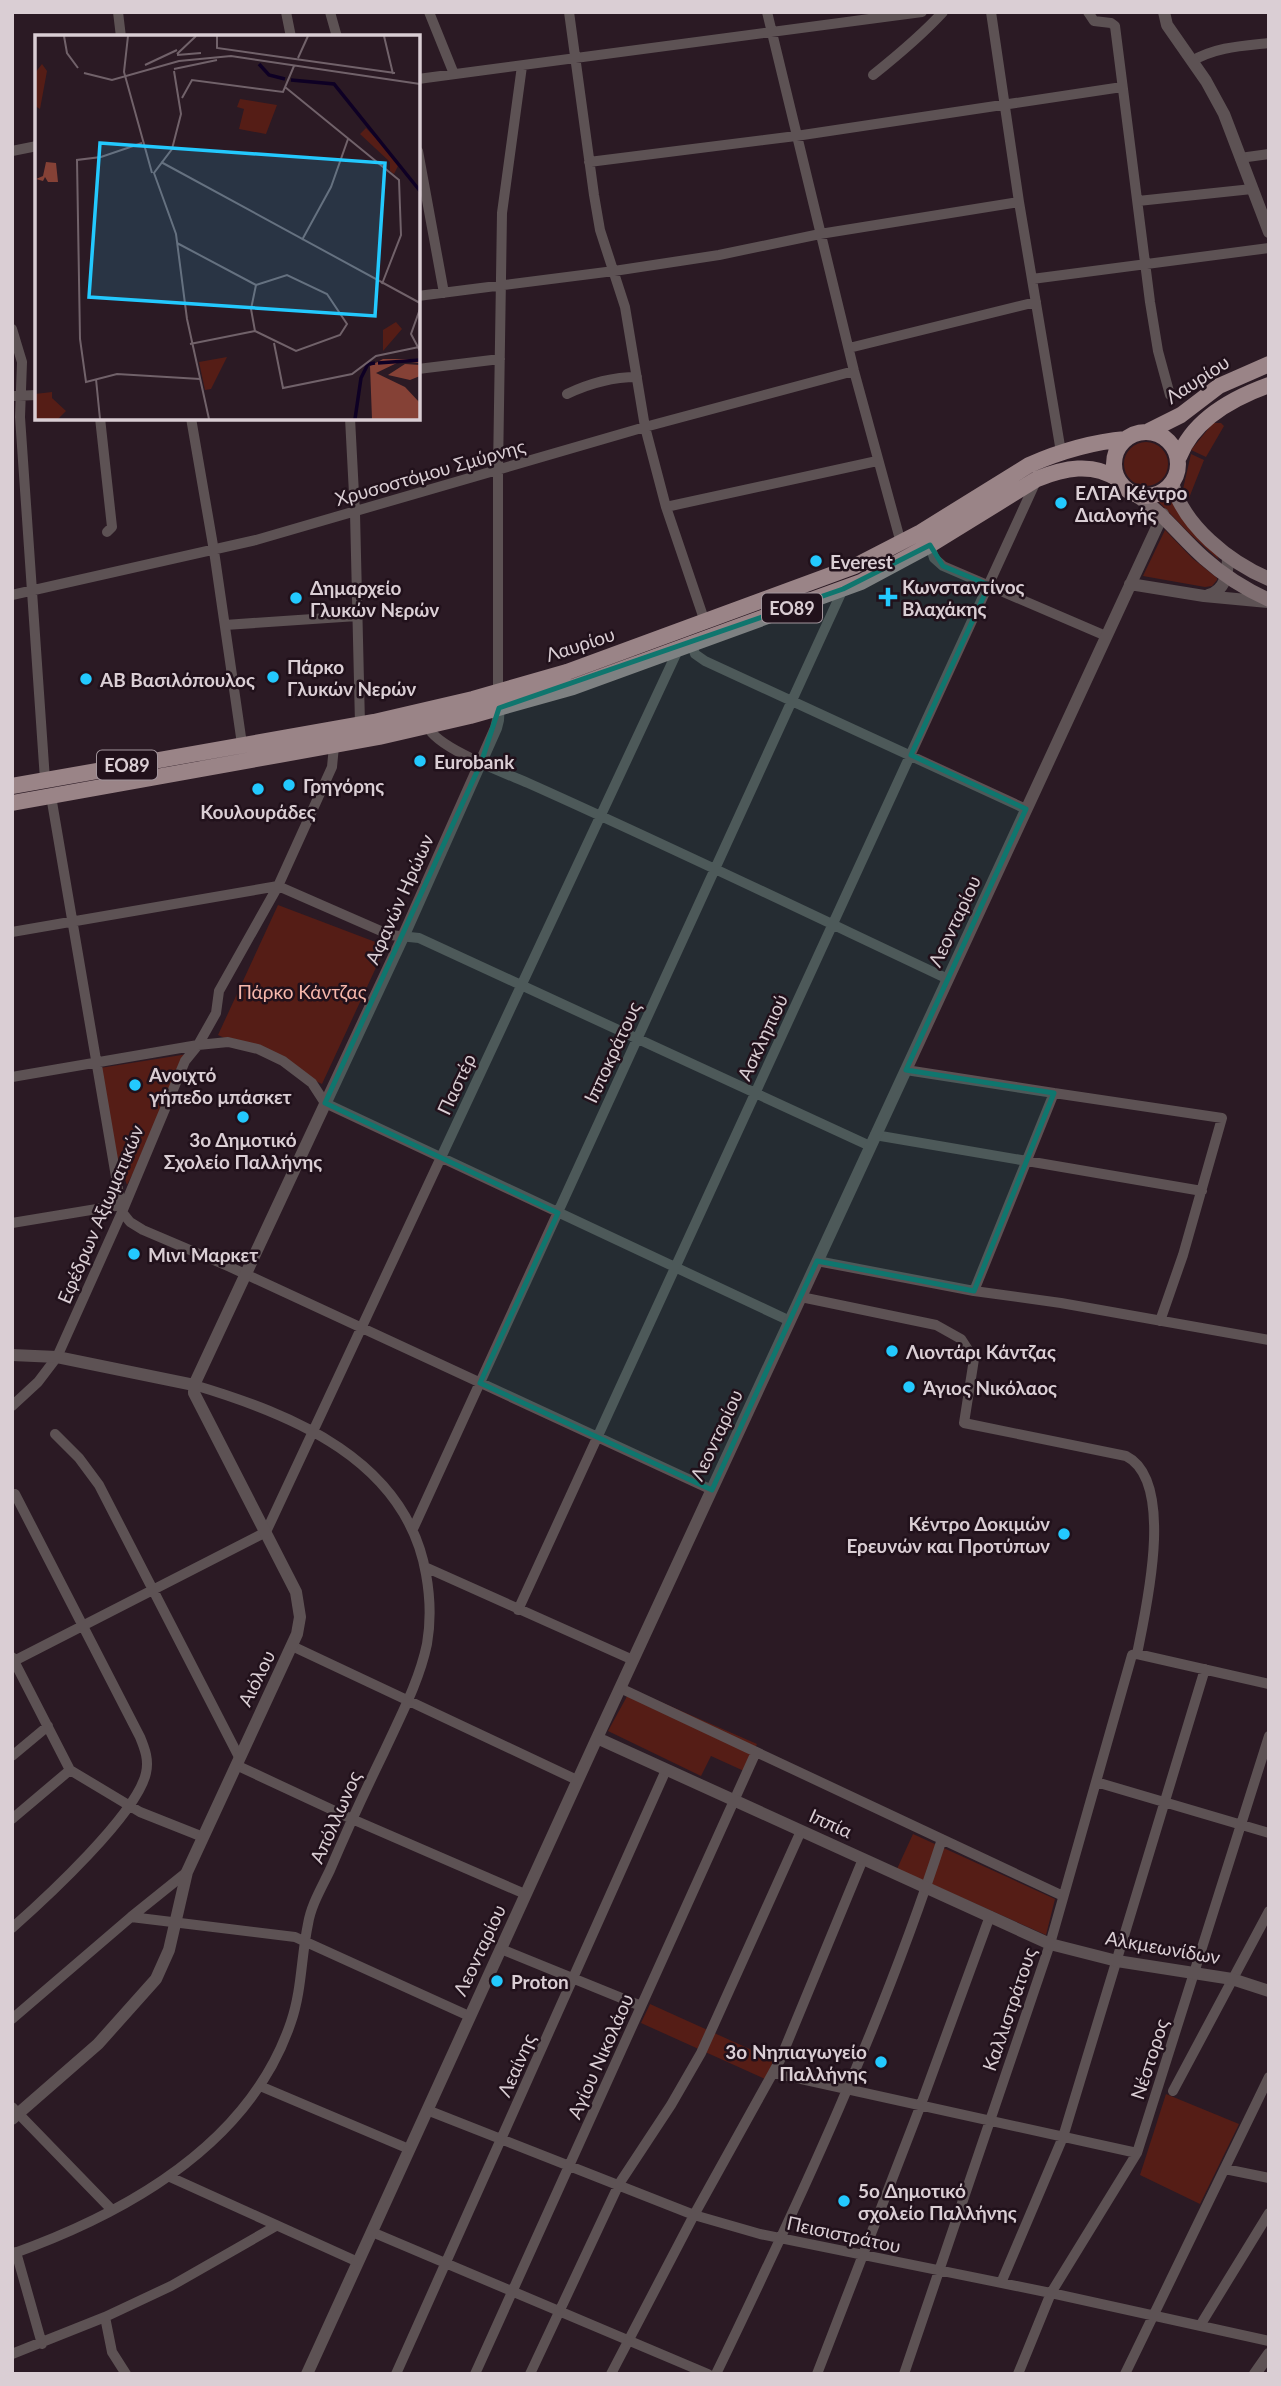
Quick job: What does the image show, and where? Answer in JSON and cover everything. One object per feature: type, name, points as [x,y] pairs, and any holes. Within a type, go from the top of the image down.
[{"type":"main road","name":"Λαυρίου","points":[[12,803],[243,753],[567,672],[847,570],[901,543],[1029,465],[1091,443],[1126,439],[1149,431],[1172,421],[1219,386],[1269,364]]},
{"type":"main road","name":"Λαυρίου","points":[[1172,483],[1177,473],[1178,457],[1188,437],[1217,411],[1269,385]]},
{"type":"main road","name":"Λαυρίου","points":[[1149,431],[1169,439],[1178,457]]},
{"type":"main road","points":[[1118,479],[1114,463],[1116,453],[1126,439]]},
{"type":"main road","name":"Λαυρίου","points":[[12,786],[243,753],[334,746],[428,727],[573,687],[843,589],[884,571],[930,545],[1037,479],[1076,468],[1107,471],[1134,495]]},
{"type":"main road","points":[[1134,495],[1154,495],[1164,491],[1172,483],[1175,493],[1196,524],[1228,555],[1269,579]]},
{"type":"main road","points":[[1134,495],[1163,514],[1203,557],[1226,576],[1269,601]]},
{"type":"street","points":[[118,12],[121,35]]},
{"type":"street","points":[[286,12],[291,35]]},
{"type":"street","points":[[330,12],[336,35]]},
{"type":"street","points":[[429,12],[454,74]]},
{"type":"street","points":[[569,12],[600,230],[625,307],[645,427],[666,507],[705,622]]},
{"type":"street","points":[[768,12],[854,371],[901,543]]},
{"type":"street","points":[[420,79],[922,12]]},
{"type":"street","points":[[873,75],[905,50],[943,12]]},
{"type":"street","points":[[991,12],[1019,202],[1061,452]]},
{"type":"street","points":[[1088,12],[1094,21],[1115,26],[1157,351],[1170,395]]},
{"type":"street","points":[[1164,12],[1167,25],[1216,98],[1269,232]]},
{"type":"street","points":[[1192,61],[1209,51],[1269,43]]},
{"type":"street","points":[[498,691],[502,213],[522,65]]},
{"type":"street","points":[[589,162],[796,136],[1122,87]]},
{"type":"street","points":[[12,151],[35,146]]},
{"type":"street","points":[[1240,158],[1269,154]]},
{"type":"street","points":[[420,162],[444,293]]},
{"type":"street","points":[[1139,201],[1252,189]]},
{"type":"street","points":[[420,296],[719,255],[820,234],[1019,202]]},
{"type":"street","points":[[1032,279],[1269,247]]},
{"type":"street","points":[[849,348],[1036,302]]},
{"type":"street","points":[[12,329],[22,362],[16,396],[20,417],[45,780]]},
{"type":"street","points":[[420,369],[500,359]]},
{"type":"street","name":"Χρυσοστόμου Σμύρνης","points":[[12,595],[214,551],[355,513],[645,427],[854,371]]},
{"type":"street","points":[[567,394],[589,384],[637,377]]},
{"type":"street","points":[[16,396],[35,394]]},
{"type":"street","points":[[100,420],[112,527],[107,531]]},
{"type":"street","points":[[191,420],[214,551],[243,753]]},
{"type":"street","points":[[350,420],[360,724]]},
{"type":"street","points":[[666,507],[877,461]]},
{"type":"street","name":"Ασκληπιού","points":[[518,1610],[1037,479]]},
{"type":"street","name":"Λεονταρίου","points":[[307,2374],[577,1780],[1163,514]]},
{"type":"street","points":[[930,545],[934,558],[943,566],[1106,636]]},
{"type":"street","points":[[1205,596],[1218,591],[1226,576],[1228,555]]},
{"type":"street","points":[[1130,584],[1205,596],[1269,601]]},
{"type":"street","name":"Ιπποκράτους","points":[[413,1529],[843,589]]},
{"type":"street","points":[[225,625],[357,616]]},
{"type":"street","points":[[685,647],[699,657],[792,702],[1026,809]]},
{"type":"street","name":"Παστέρ","points":[[266,1532],[600,816],[685,647]]},
{"type":"street","name":"Αφανών Ηρώων","points":[[194,1385],[481,763],[498,720],[498,691]]},
{"type":"street","points":[[428,727],[435,738],[481,763],[948,979]]},
{"type":"street","name":"Εφέδρων Αξιωματικών","points":[[12,1406],[38,1382],[57,1357],[185,1061],[198,1045],[216,1013],[219,991],[278,886],[332,767],[334,746]]},
{"type":"street","points":[[51,796],[122,1208],[130,1222],[712,1490]]},
{"type":"street","points":[[12,932],[278,886],[390,935],[419,938],[755,1094],[873,1141],[1025,1160],[1202,1191]]},
{"type":"street","points":[[12,1077],[198,1045],[228,1042],[258,1049],[282,1061],[312,1083],[325,1103],[790,1321]]},
{"type":"street","points":[[906,1070],[1222,1118],[1183,1255],[1160,1321]]},
{"type":"street","points":[[974,1291],[1054,1093]]},
{"type":"street","points":[[12,1223],[122,1208]]},
{"type":"street","points":[[817,1261],[974,1291],[1061,1303],[1269,1340]]},
{"type":"street","name":"Καλλιστράτους","points":[[801,1297],[936,1325],[961,1339],[974,1359],[964,1423],[1126,1456],[1142,1467],[1151,1491],[1153,1549],[1150,1587],[1137,1654],[1132,1655],[1051,1944],[904,2374]]},
{"type":"street","points":[[12,1355],[57,1357],[194,1385]]},
{"type":"street","name":"Απόλλωνος","points":[[14,2253],[112,2210],[170,2176],[212,2140],[260,2086],[292,2020],[311,1913],[409,1700],[423,1660],[429,1630],[429,1594],[425,1567],[413,1529],[395,1500],[377,1479],[348,1453],[313,1430],[257,1405],[194,1385]]},
{"type":"street","name":"Αιόλου","points":[[14,2113],[98,2044],[156,1979],[165,1960],[187,1872],[292,1646],[299,1625],[298,1600],[194,1394],[194,1385]]},
{"type":"street","points":[[55,1434],[95,1478],[237,1761],[352,1819],[526,1894]]},
{"type":"street","points":[[12,1928],[61,1882],[131,1807],[146,1773],[147,1757],[145,1748],[15,1494]]},
{"type":"street","points":[[203,1838],[131,1807],[70,1770],[13,1660],[83,1627],[266,1532]]},
{"type":"street","points":[[425,1567],[633,1660]]},
{"type":"street","points":[[292,1646],[577,1780]]},
{"type":"street","points":[[1137,1654],[1269,1684]]},
{"type":"street","points":[[1001,2283],[1063,2137],[1205,1669]]},
{"type":"street","points":[[620,1688],[1063,1896]]},
{"type":"street","points":[[12,1756],[48,1726]]},
{"type":"street","name":"Νέστορος","points":[[1018,2374],[1051,2293],[1137,2153],[1269,1736]]},
{"type":"street","name":"Ιππία","points":[[597,1738],[1051,1944]]},
{"type":"street","name":"Αγίου Νικολάου","points":[[475,2374],[757,1752]]},
{"type":"street","points":[[12,1819],[70,1770]]},
{"type":"street","name":"Λεαίνης","points":[[396,2374],[666,1770]]},
{"type":"street","points":[[1096,1782],[1269,1833]]},
{"type":"street","points":[[530,2374],[619,2184],[671,2105],[701,2053],[801,1831]]},
{"type":"street","points":[[716,2374],[848,2091],[942,1839]]},
{"type":"street","points":[[611,2374],[694,2215],[774,2073],[863,1859]]},
{"type":"street","points":[[12,2019],[187,1872]]},
{"type":"street","name":"Νέστορος","points":[[1173,2091],[1269,1911]]},
{"type":"street","points":[[817,2374],[990,1916]]},
{"type":"street","points":[[131,1917],[286,1935],[305,1941],[470,2017]]},
{"type":"street","name":"Αλκμεωνίδων","points":[[1051,1944],[1117,1961],[1233,1979],[1269,1992]]},
{"type":"street","points":[[501,1949],[642,2006]]},
{"type":"street","points":[[774,2073],[1137,2153]]},
{"type":"street","points":[[1125,2374],[1269,2077]]},
{"type":"street","points":[[260,2086],[409,2149]]},
{"type":"street","name":"Πεισιστράτου","points":[[427,2110],[694,2215],[781,2239],[1051,2293],[1269,2341]]},
{"type":"street","points":[[14,2113],[112,2210]]},
{"type":"street","points":[[1225,2169],[1269,2178]]},
{"type":"street","points":[[170,2176],[358,2262]]},
{"type":"street","points":[[1201,2325],[1269,2213]]},
{"type":"street","points":[[12,2354],[105,2317],[171,2286],[276,2226]]},
{"type":"street","points":[[372,2232],[708,2374]]},
{"type":"street","points":[[14,2253],[41,2344]]},
{"type":"street","points":[[105,2317],[112,2353],[126,2374]]},
{"type":"street","points":[[1255,2374],[1269,2354]]},
{"type":"highlighted area","points":[[930,545],[943,566],[989,585],[911,755],[1026,809],[906,1070],[1054,1093],[974,1291],[817,1261],[712,1490],[480,1383],[558,1213],[325,1103],[481,763],[499,708],[843,589]]},
{"type":"green space","points":[[1213,423],[1221,423],[1224,426],[1206,457],[1191,450]]},
{"type":"green space","points":[[1146,442],[1162,448],[1168,464],[1162,480],[1146,486],[1130,480],[1124,464],[1130,448]]},
{"type":"green space","points":[[1191,454],[1204,460],[1189,498],[1183,489]]},
{"type":"green space","points":[[1169,495],[1215,552],[1219,560],[1158,501]]},
{"type":"green space","points":[[1165,530],[1192,558],[1217,578],[1212,586],[1143,576]]},
{"type":"green space","name":"Πάρκο Κάντζας","points":[[278,905],[386,946],[322,1084],[218,1035]]},
{"type":"green space","points":[[194,1053],[127,1185],[115,1152],[100,1068]]},
{"type":"green space","points":[[631,1689],[757,1744],[744,1771],[711,1756],[701,1776],[608,1731]]},
{"type":"green space","points":[[913,1834],[1055,1899],[1046,1935],[897,1869]]},
{"type":"green space","points":[[650,2004],[774,2060],[765,2079],[641,2023]]},
{"type":"green space","points":[[1166,2094],[1239,2124],[1200,2204],[1140,2175]]},
{"type":"place","name":"ΕΛΤΑ Κέντρο Διαλογής","points":[[1061,503]]},
{"type":"place","name":"Everest","points":[[816,561]]},
{"type":"place","name":"Κωνσταντίνος Βλαχάκης","points":[[888,597]]},
{"type":"place","name":"Δημαρχείο Γλυκών Νερών","points":[[296,598]]},
{"type":"place","name":"Πάρκο Γλυκών Νερών","points":[[273,677]]},
{"type":"place","name":"ΑΒ Βασιλόπουλος","points":[[86,679]]},
{"type":"place","name":"Eurobank","points":[[420,761]]},
{"type":"place","name":"Γρηγόρης","points":[[289,785]]},
{"type":"place","name":"Κουλουράδες","points":[[258,789]]},
{"type":"place","name":"Ανοιχτό γήπεδο μπάσκετ","points":[[135,1085]]},
{"type":"place","name":"3ο Δημοτικό Σχολείο Παλλήνης","points":[[243,1117]]},
{"type":"place","name":"Μινι Μαρκετ","points":[[134,1254]]},
{"type":"place","name":"Λιοντάρι Κάντζας","points":[[892,1351]]},
{"type":"place","name":"Άγιος Νικόλαος","points":[[909,1387]]},
{"type":"place","name":"Κέντρο Δοκιμών Ερευνών και Προτύπων","points":[[1064,1534]]},
{"type":"place","name":"Proton","points":[[497,1981]]},
{"type":"place","name":"3ο Νηπιαγωγείο Παλλήνης","points":[[881,2062]]},
{"type":"place","name":"5o Δημοτικό σχολείο Παλλήνης","points":[[844,2201]]}]
